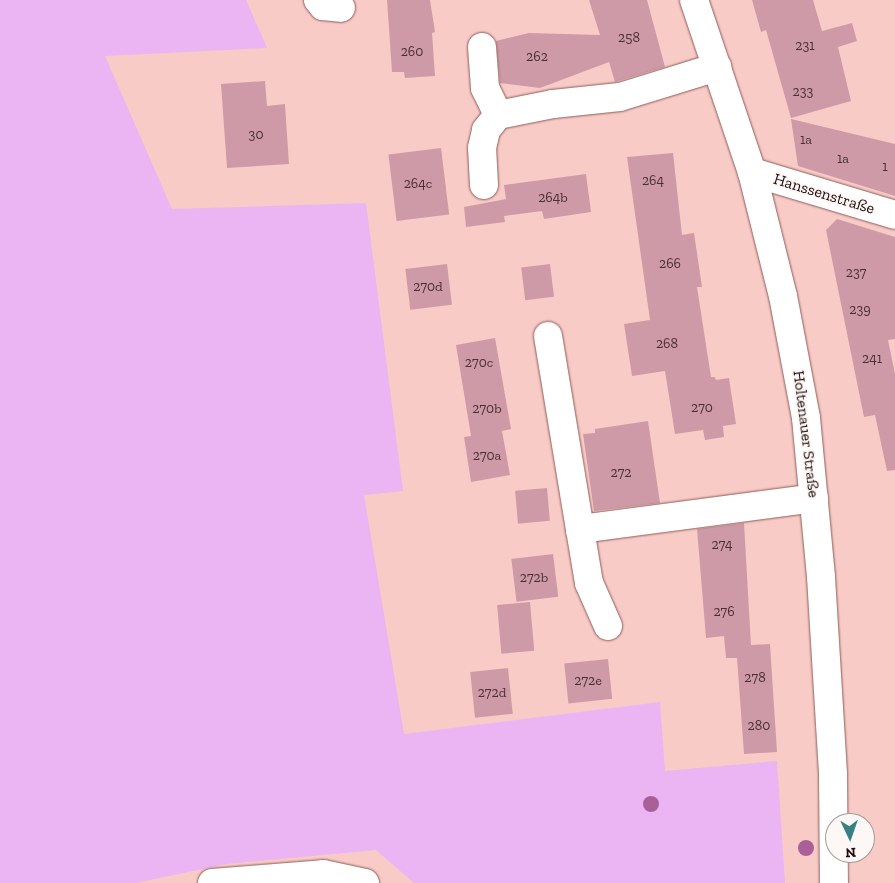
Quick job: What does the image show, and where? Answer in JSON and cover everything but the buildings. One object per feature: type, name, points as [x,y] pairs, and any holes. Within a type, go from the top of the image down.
[{"type":"street","name":"Holtenauer Straße","points":[[694,0],[752,172],[799,371],[814,498],[833,775],[834,883]]},
{"type":"street","points":[[482,47],[485,88],[498,115]]},
{"type":"street","points":[[484,185],[482,148],[486,130],[498,115],[554,104],[620,96],[716,67]]},
{"type":"street","name":"Hanssenstraße","points":[[752,172],[895,215]]},
{"type":"street","points":[[548,336],[562,365],[580,529],[589,583],[608,626]]},
{"type":"street","points":[[580,529],[814,498]]},
{"type":"street","points":[[212,883],[323,874],[365,883]]},
{"type":"shaded area","points":[[0,0],[246,0],[267,48],[105,56],[172,209],[366,203],[403,491],[364,495],[404,734],[660,702],[665,771],[777,761],[785,883],[414,883],[376,850],[226,864],[136,883],[0,883]]}]
